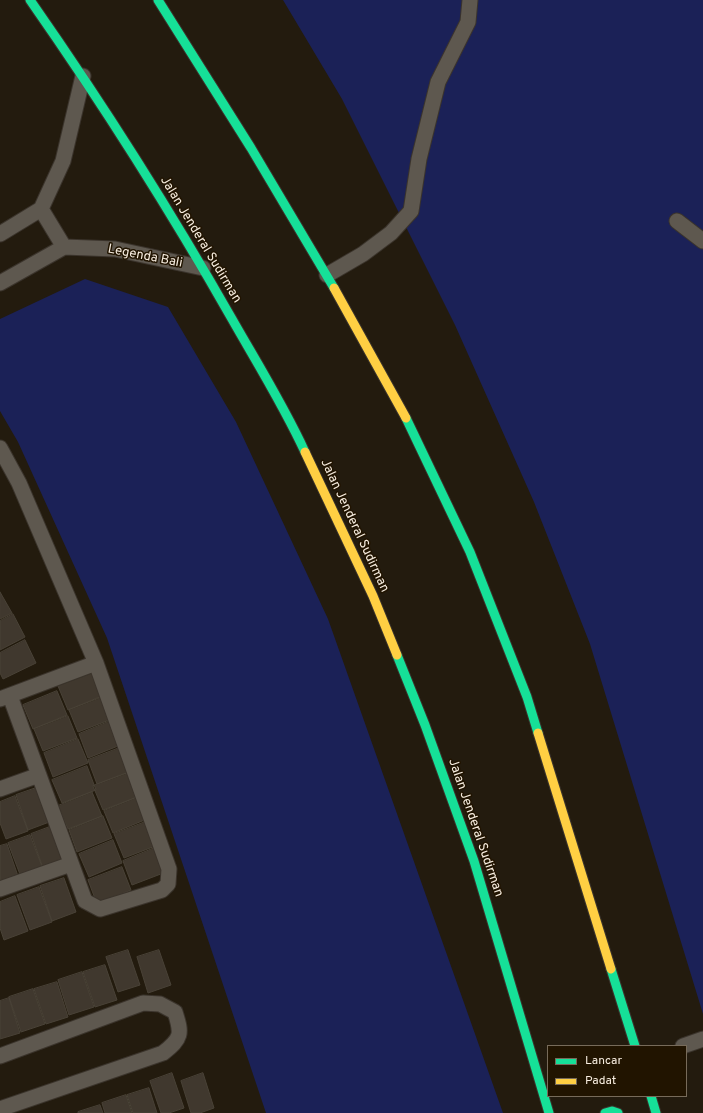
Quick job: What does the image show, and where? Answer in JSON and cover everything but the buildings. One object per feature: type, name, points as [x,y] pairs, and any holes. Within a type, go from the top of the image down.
[{"type":"highway","name":"Jalan Jenderal Sudirman","points":[[30,0],[84,76],[203,268],[292,424],[373,596],[426,725],[474,861],[549,1113]]},
{"type":"highway","points":[[158,0],[251,148],[327,275],[405,417],[473,559],[527,697],[635,1045]]},
{"type":"highway","points":[[625,1045],[631,1031]]},
{"type":"highway","points":[[530,1048],[543,1060]]},
{"type":"highway","points":[[651,1097],[656,1113]]},
{"type":"highway","points":[[605,1113],[612,1111],[618,1113]]},
{"type":"street","points":[[327,275],[363,254],[391,234],[411,211],[419,159],[438,82],[468,22],[470,0]]},
{"type":"street","points":[[0,234],[41,209],[63,160],[84,76]]},
{"type":"street","points":[[0,283],[64,247],[41,209]]},
{"type":"street","points":[[677,220],[703,241]]},
{"type":"street","name":"Legenda Bali","points":[[64,247],[115,249],[203,268]]},
{"type":"street","points":[[0,448],[19,483],[96,663],[169,869],[168,884],[162,890],[100,909],[85,901],[39,775],[5,697],[96,663]]},
{"type":"street","points":[[0,789],[39,775]]},
{"type":"street","points":[[0,889],[71,864]]},
{"type":"street","points":[[0,1056],[143,1003],[160,1004],[175,1012],[181,1030],[177,1043],[162,1053],[0,1109]]},
{"type":"street","points":[[685,1045],[703,1039]]},
{"type":"shaded area","points":[[283,0],[703,0],[703,1014],[590,644],[534,502],[455,325],[342,99]]},
{"type":"shaded area","points":[[85,279],[168,307],[236,422],[328,619],[503,1113],[266,1113],[107,638],[18,442],[0,411],[0,319]]},
{"type":"traffic: fast","points":[[30,0],[109,117],[160,197],[270,385],[305,452]]},
{"type":"traffic: fast","points":[[158,0],[251,148],[334,288]]},
{"type":"traffic: fast","points":[[406,418],[470,552],[527,697],[538,733]]},
{"type":"traffic: fast","points":[[397,655],[425,725],[474,861],[549,1113]]},
{"type":"traffic: fast","points":[[611,969],[635,1045]]},
{"type":"traffic: fast","points":[[651,1097],[656,1113]]},
{"type":"traffic: fast","points":[[605,1113],[612,1111],[618,1113]]},
{"type":"traffic: slow","points":[[334,288],[406,418]]},
{"type":"traffic: slow","points":[[305,452],[373,596],[397,655]]},
{"type":"traffic: slow","points":[[538,733],[611,969]]}]
